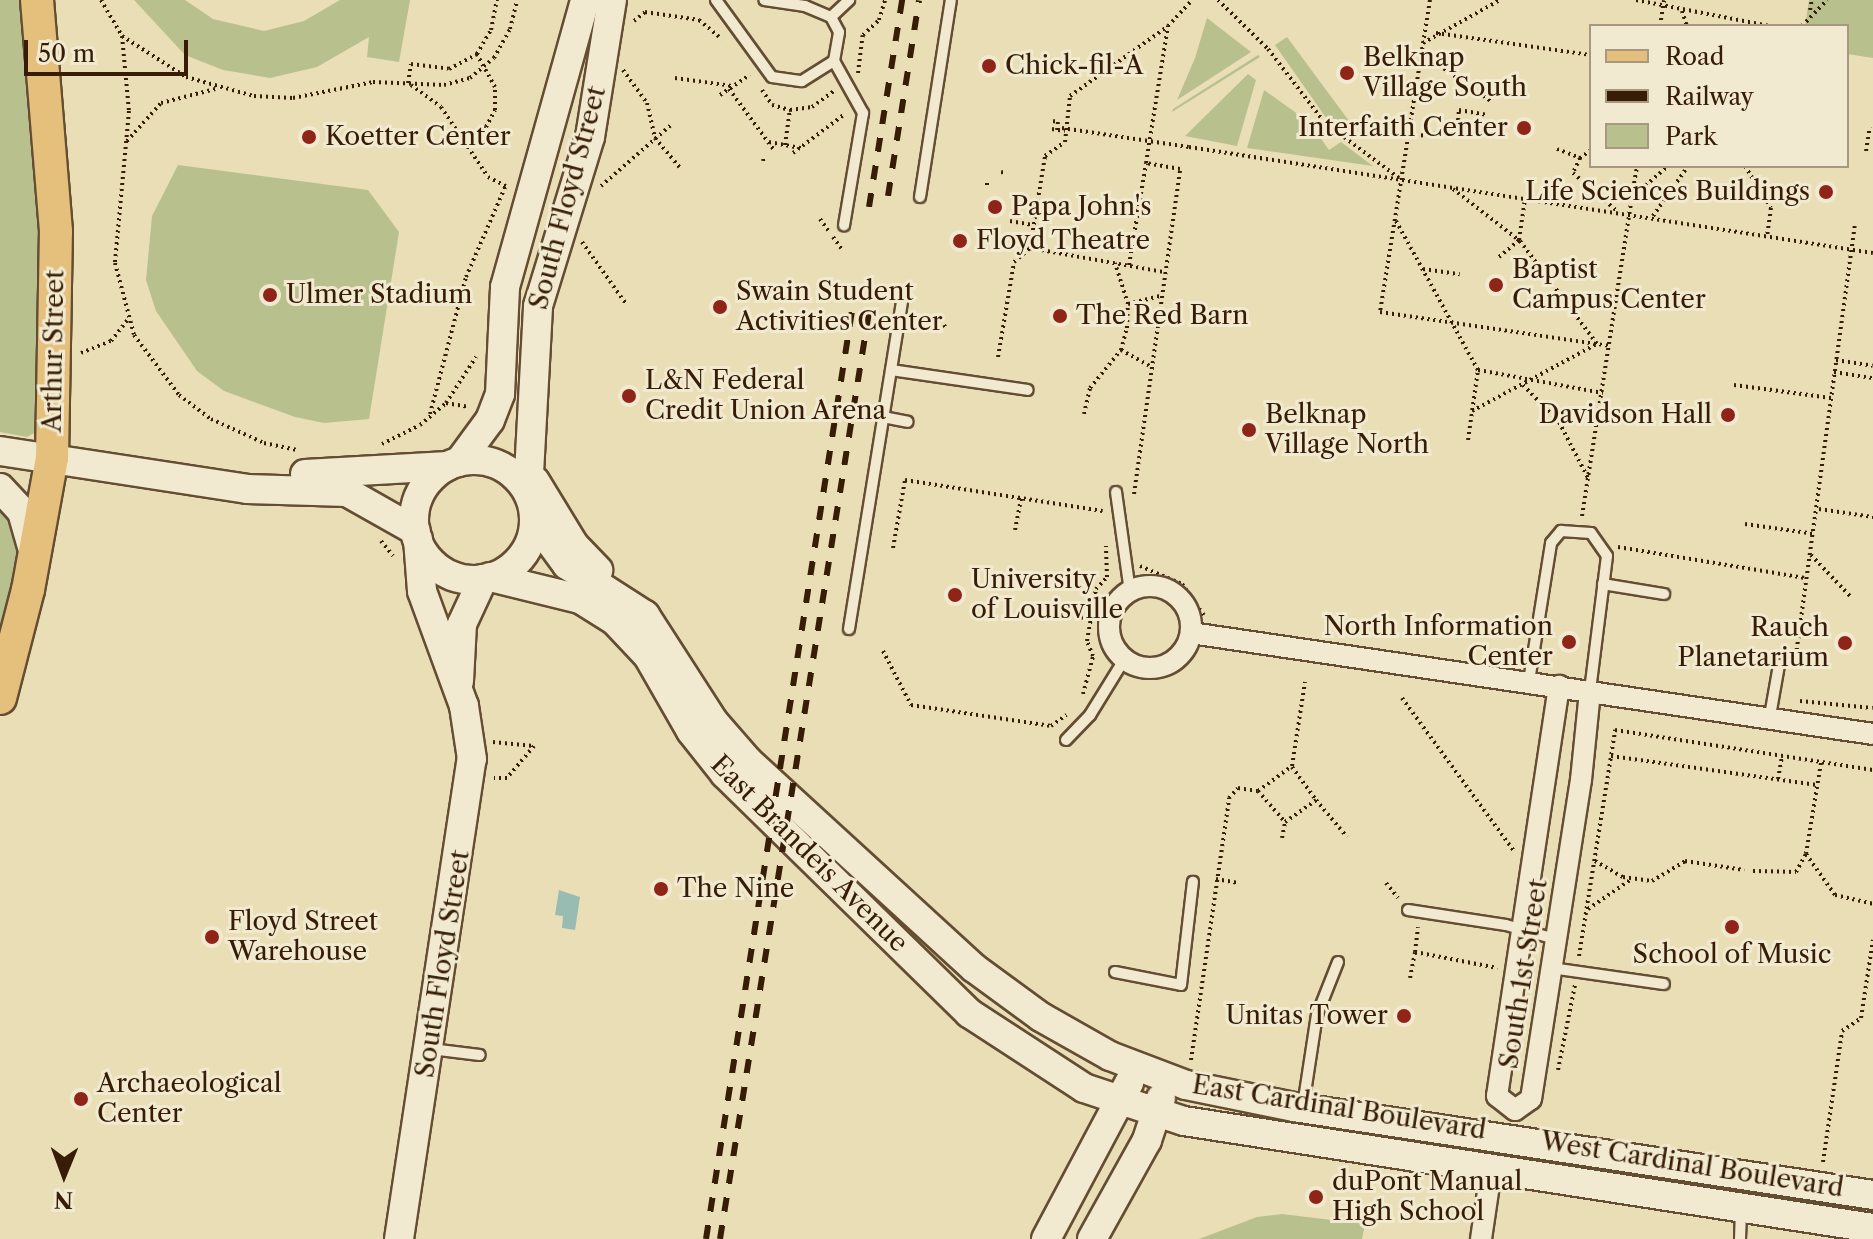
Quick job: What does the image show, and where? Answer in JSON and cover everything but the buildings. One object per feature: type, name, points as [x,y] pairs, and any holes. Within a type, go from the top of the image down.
[{"type":"main road","name":"Arthur Street","points":[[0,698],[28,590],[32,547],[52,458],[56,231],[37,0]]},
{"type":"main road","name":"South Floyd Street","points":[[454,464],[490,420],[500,394],[505,287],[585,0]]},
{"type":"main road","name":"South Floyd Street","points":[[528,492],[538,306],[590,137],[612,0]]},
{"type":"main road","points":[[0,451],[195,478],[247,489],[347,492],[417,535]]},
{"type":"main road","points":[[528,463],[574,545],[636,607]]},
{"type":"main road","points":[[195,478],[454,464],[499,465],[528,492],[534,520],[517,562],[486,578],[447,573],[426,555],[417,535],[419,497],[454,464]]},
{"type":"main road","points":[[0,488],[22,512],[32,547]]},
{"type":"main road","name":"East Brandeis Avenue","points":[[534,520],[567,565],[636,607],[665,638],[702,704],[748,761],[974,968],[1070,1035],[1135,1067],[1167,1078]]},
{"type":"main road","name":"South Floyd Street","points":[[399,1239],[471,773],[469,726],[422,591],[417,535]]},
{"type":"main road","name":"South Floyd Street","points":[[458,690],[462,624],[486,578]]},
{"type":"main road","name":"East Brandeis Avenue","points":[[486,578],[580,599],[614,620],[648,656],[691,731],[725,774],[969,1013],[1040,1063],[1084,1088],[1157,1114]]},
{"type":"main road","points":[[1046,1239],[1122,1101],[1135,1067]]},
{"type":"main road","points":[[1092,1239],[1157,1114],[1167,1078]]},
{"type":"main road","name":"East Cardinal Boulevard","points":[[1167,1078],[1303,1108],[1513,1123]]},
{"type":"main road","name":"East Cardinal Boulevard","points":[[1157,1114],[1499,1172]]},
{"type":"main road","name":"West Cardinal Boulevard","points":[[1513,1123],[1873,1195]]},
{"type":"main road","name":"West Cardinal Boulevard","points":[[1499,1172],[1873,1228]]},
{"type":"street","points":[[1142,587],[1168,590],[1186,608],[1191,633],[1170,663],[1147,669],[1124,660],[1115,650],[1108,624],[1112,611],[1130,591],[1142,587]]},
{"type":"street","points":[[1191,633],[1330,645],[1529,681],[1873,734]]},
{"type":"street","name":"South 1st Street","points":[[1574,688],[1588,734],[1531,1099],[1513,1123],[1497,1096],[1521,929],[1574,688]]},
{"type":"street","points":[[1481,1239],[1513,1123]]},
{"type":"lane","points":[[716,0],[772,77],[802,81],[834,61]]},
{"type":"lane","points":[[764,0],[805,6],[831,17],[839,32],[834,61],[863,113],[844,225]]},
{"type":"lane","points":[[831,17],[849,0]]},
{"type":"lane","points":[[920,197],[951,0]]},
{"type":"lane","points":[[849,629],[902,302]]},
{"type":"lane","points":[[891,370],[1028,390]]},
{"type":"lane","points":[[883,417],[908,422]]},
{"type":"lane","points":[[1116,492],[1130,591]]},
{"type":"lane","points":[[1529,681],[1547,559],[1561,531],[1591,533],[1607,556],[1603,584],[1574,688]]},
{"type":"lane","points":[[1603,584],[1664,594]]},
{"type":"lane","points":[[1066,740],[1090,715],[1124,660]]},
{"type":"lane","points":[[1770,716],[1779,665]]},
{"type":"lane","points":[[1115,972],[1181,985],[1193,882]]},
{"type":"lane","points":[[1408,910],[1521,929],[1555,939]]},
{"type":"lane","points":[[1303,1108],[1317,1015],[1338,962]]},
{"type":"lane","points":[[1551,968],[1664,984]]},
{"type":"lane","points":[[430,1049],[480,1055]]},
{"type":"lane","points":[[1740,1239],[1741,1209]]},
{"type":"path","points":[[101,0],[122,36],[130,86],[114,251],[116,283],[146,355],[196,409],[264,443],[312,451]]},
{"type":"path","points":[[408,83],[411,64],[449,69],[477,54],[491,30],[497,0]]},
{"type":"path","points":[[122,36],[169,69],[217,89],[293,98],[373,82],[444,85],[486,66],[510,29],[517,0]]},
{"type":"path","points":[[741,64],[772,105],[790,110],[812,107],[858,74],[863,35],[879,20],[885,0]]},
{"type":"path","points":[[998,357],[1014,262],[1030,248],[1045,156],[1065,142],[1062,129],[1070,96],[1168,26],[1192,0]]},
{"type":"path","points":[[1218,0],[1268,49],[1325,123],[1401,180]]},
{"type":"path","points":[[1430,0],[1380,312],[1610,346]]},
{"type":"path","points":[[1423,43],[1500,0]]},
{"type":"path","points":[[1636,0],[1663,8],[1758,24]]},
{"type":"path","points":[[1660,24],[1664,0]]},
{"type":"path","points":[[1810,13],[1812,0]]},
{"type":"path","points":[[1803,24],[1810,13],[1827,0]]},
{"type":"path","points":[[1682,11],[1686,24]]},
{"type":"path","points":[[627,27],[645,12],[699,20],[725,43]]},
{"type":"path","points":[[1129,265],[1168,26]]},
{"type":"path","points":[[1436,33],[1589,55]]},
{"type":"path","points":[[467,144],[486,127],[495,110],[495,87],[477,54]]},
{"type":"path","points":[[1420,61],[1439,65],[1492,102]]},
{"type":"path","points":[[611,62],[632,76],[647,103],[655,138],[679,167]]},
{"type":"path","points":[[720,95],[750,75]]},
{"type":"path","points":[[675,78],[731,87],[775,149],[785,145]]},
{"type":"path","points":[[408,83],[441,107],[488,177],[506,186],[466,277],[430,414]]},
{"type":"path","points":[[126,143],[161,103],[217,89]]},
{"type":"path","points":[[785,145],[790,110]]},
{"type":"path","points":[[1457,132],[1459,110],[1488,115]]},
{"type":"path","points":[[785,145],[792,152],[801,148],[846,114]]},
{"type":"path","points":[[1053,121],[1062,129],[1873,253]]},
{"type":"path","points":[[590,195],[672,124]]},
{"type":"path","points":[[1409,137],[1486,127]]},
{"type":"path","points":[[1866,151],[1870,127]]},
{"type":"path","points":[[769,142],[801,148]]},
{"type":"path","points":[[1557,149],[1580,158]]},
{"type":"path","points":[[1589,151],[1580,158],[1573,173],[1618,213]]},
{"type":"path","points":[[1134,497],[1163,272],[1180,169],[1146,163]]},
{"type":"path","points":[[1593,519],[1582,516],[1637,168]]},
{"type":"path","points":[[1632,197],[1666,168]]},
{"type":"path","points":[[1653,217],[1687,168]]},
{"type":"path","points":[[1746,168],[1771,208],[1767,235]]},
{"type":"path","points":[[1453,189],[1519,240],[1597,344]]},
{"type":"path","points":[[1499,257],[1519,240],[1525,199]]},
{"type":"path","points":[[1395,219],[1478,370],[1468,440]]},
{"type":"path","points":[[1010,221],[1033,225]]},
{"type":"path","points":[[1794,668],[1819,509],[1834,372],[1855,226]]},
{"type":"path","points":[[574,230],[626,304]]},
{"type":"path","points":[[1030,248],[1163,272]]},
{"type":"path","points":[[1084,414],[1090,388],[1121,350],[1128,304],[1115,263]]},
{"type":"path","points":[[1423,269],[1460,274]]},
{"type":"path","points":[[1128,304],[1161,296]]},
{"type":"path","points":[[81,353],[111,341],[130,316]]},
{"type":"path","points":[[1472,411],[1597,344]]},
{"type":"path","points":[[377,446],[446,403],[482,347]]},
{"type":"path","points":[[1121,350],[1151,367]]},
{"type":"path","points":[[1836,360],[1873,366]]},
{"type":"path","points":[[1478,370],[1603,393]]},
{"type":"path","points":[[1834,372],[1873,378]]},
{"type":"path","points":[[1522,384],[1559,422],[1589,480]]},
{"type":"path","points":[[1734,385],[1831,398]]},
{"type":"path","points":[[446,403],[476,410]]},
{"type":"path","points":[[893,548],[905,480],[1104,511],[1105,524]]},
{"type":"path","points":[[1015,530],[1021,498]]},
{"type":"path","points":[[1819,509],[1872,518]]},
{"type":"path","points":[[1745,524],[1815,534]]},
{"type":"path","points":[[370,531],[396,563]]},
{"type":"path","points":[[1609,535],[1617,557]]},
{"type":"path","points":[[1081,704],[1093,656],[1087,641],[1096,589],[1107,577],[1106,537]]},
{"type":"path","points":[[1615,547],[1807,578]]},
{"type":"path","points":[[1138,552],[1140,566],[1182,584],[1205,617],[1218,619]]},
{"type":"path","points":[[1811,555],[1850,596]]},
{"type":"path","points":[[1040,610],[1091,619]]},
{"type":"path","points":[[883,651],[911,705],[1051,726],[1071,711]]},
{"type":"path","points":[[1305,682],[1292,766],[1347,837]]},
{"type":"path","points":[[1402,698],[1516,853]]},
{"type":"path","points":[[1788,704],[1812,699],[1873,708]]},
{"type":"path","points":[[1553,1077],[1562,1062],[1614,724]]},
{"type":"path","points":[[1615,730],[1873,770]]},
{"type":"path","points":[[491,741],[534,746],[507,778],[493,778]]},
{"type":"path","points":[[1611,756],[1817,785]]},
{"type":"path","points":[[1778,779],[1782,756]]},
{"type":"path","points":[[1753,871],[1796,872],[1806,854],[1821,762]]},
{"type":"path","points":[[1258,791],[1292,766]]},
{"type":"path","points":[[1191,1062],[1229,798],[1238,788],[1258,791],[1285,822]]},
{"type":"path","points":[[1282,838],[1285,822],[1316,800]]},
{"type":"path","points":[[1806,854],[1835,895],[1873,904]]},
{"type":"path","points":[[1595,861],[1632,878],[1652,881],[1685,861],[1744,870]]},
{"type":"path","points":[[1587,910],[1632,878]]},
{"type":"path","points":[[1216,879],[1239,883]]},
{"type":"path","points":[[1823,1164],[1842,1031],[1861,1018],[1873,940]]},
{"type":"path","points":[[1410,978],[1415,952],[1500,968]]},
{"type":"path","points":[[1807,1162],[1835,1166]]},
{"type":"green space","points":[[0,0],[25,0],[42,180],[36,432],[27,437],[0,432]]},
{"type":"green space","points":[[134,0],[185,0],[213,19],[264,31],[304,21],[340,0],[410,0],[399,62],[367,57],[369,37],[317,67],[270,78],[223,70],[185,55]]},
{"type":"green space","points":[[1809,0],[1873,0],[1873,58],[1849,54],[1849,24],[1805,24]]},
{"type":"green space","points":[[1207,18],[1251,52],[1177,100],[1195,58]]},
{"type":"green space","points":[[1287,37],[1357,132],[1351,137],[1329,122],[1275,45]]},
{"type":"green space","points":[[1258,55],[1260,57],[1172,112],[1173,109]]},
{"type":"green space","points":[[1248,74],[1256,80],[1237,146],[1185,136]]},
{"type":"green space","points":[[1264,90],[1309,122],[1329,150],[1341,142],[1373,166],[1247,148]]},
{"type":"green space","name":"Ulmer Stadium","points":[[178,165],[368,190],[399,232],[369,419],[324,423],[295,417],[224,391],[197,371],[156,311],[146,280],[152,216]]},
{"type":"green space","points":[[0,507],[15,530],[21,561],[0,658]]},
{"type":"green space","points":[[1282,1214],[1365,1224],[1362,1239],[1199,1239],[1257,1217]]},
{"type":"water","points":[[559,890],[580,897],[575,930],[562,928],[563,916],[555,915]]},
{"type":"railway","points":[[869,207],[902,0]]},
{"type":"railway","points":[[888,196],[919,0]]},
{"type":"railway","points":[[706,1239],[854,298]]},
{"type":"railway","points":[[720,1239],[871,299]]},
{"type":"place","name":"Chick-fil-A","points":[[989,66]]},
{"type":"place","name":"Belknap Village South","points":[[1347,73]]},
{"type":"place","name":"Interfaith Center","points":[[1524,128]]},
{"type":"place","name":"Koetter Center","points":[[309,137]]},
{"type":"place","name":"Life Sciences Buildings","points":[[1826,192]]},
{"type":"place","name":"Papa John's","points":[[995,207]]},
{"type":"place","name":"Floyd Theatre","points":[[960,241]]},
{"type":"place","name":"Baptist Campus Center","points":[[1496,285]]},
{"type":"place","name":"Ulmer Stadium","points":[[270,295]]},
{"type":"place","name":"Swain Student Activities Center","points":[[720,307]]},
{"type":"place","name":"The Red Barn","points":[[1060,316]]},
{"type":"place","name":"L&N Federal Credit Union Arena","points":[[629,396]]},
{"type":"place","name":"Davidson Hall","points":[[1728,415]]},
{"type":"place","name":"Belknap Village North","points":[[1249,430]]},
{"type":"place","name":"University of Louisville","points":[[955,595]]},
{"type":"place","name":"North Information Center","points":[[1569,642]]},
{"type":"place","name":"Rauch Planetarium","points":[[1845,643]]},
{"type":"place","name":"The Nine","points":[[661,889]]},
{"type":"place","name":"School of Music","points":[[1732,927]]},
{"type":"place","name":"Floyd Street Warehouse","points":[[212,937]]},
{"type":"place","name":"Unitas Tower","points":[[1404,1016]]},
{"type":"place","name":"Archaeological Center","points":[[81,1099]]},
{"type":"place","name":"duPont Manual High School","points":[[1316,1197]]}]
